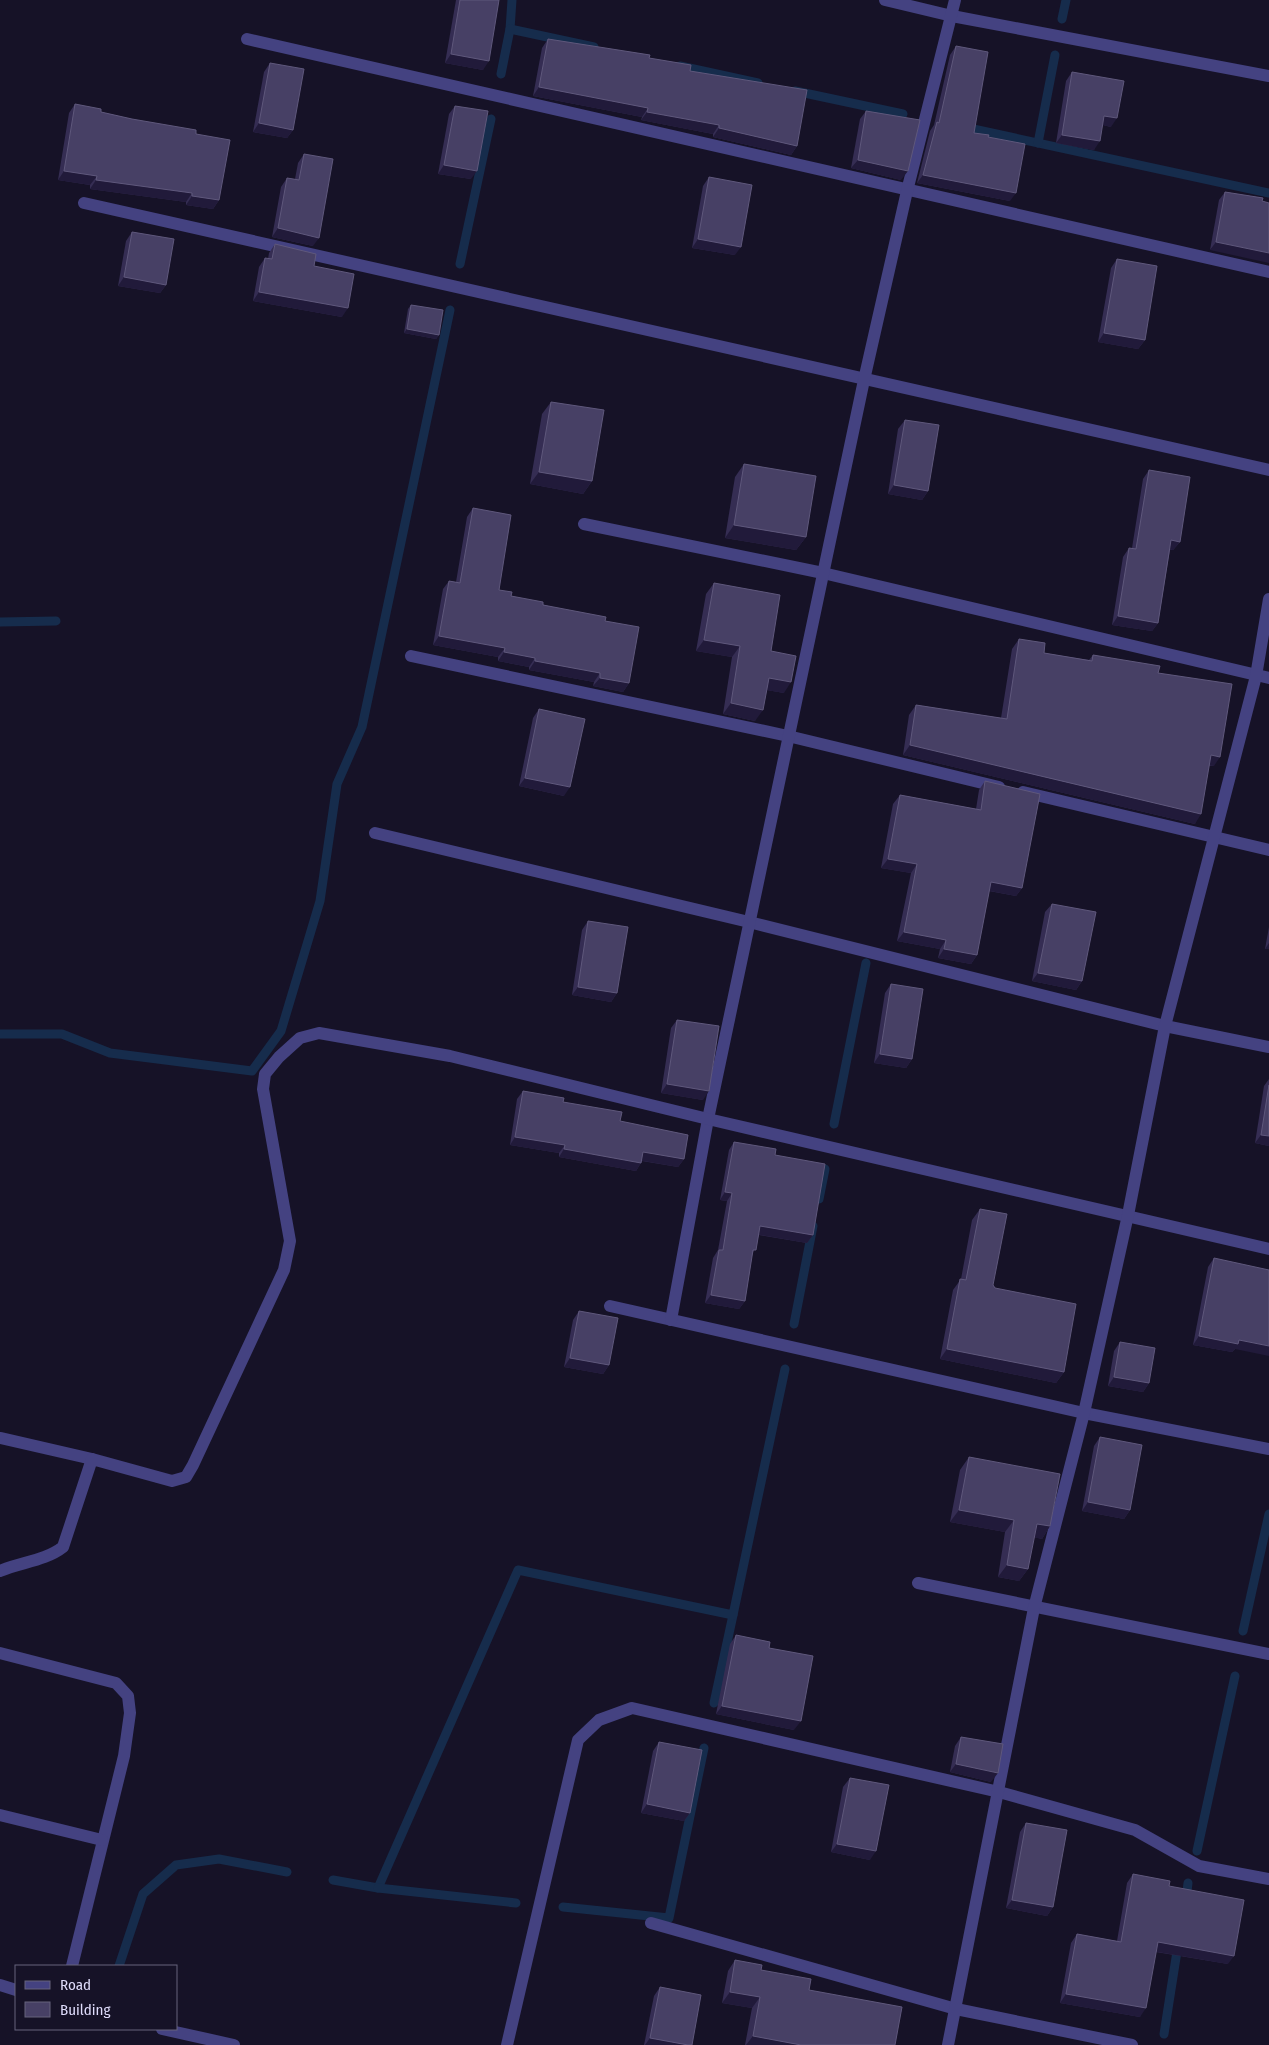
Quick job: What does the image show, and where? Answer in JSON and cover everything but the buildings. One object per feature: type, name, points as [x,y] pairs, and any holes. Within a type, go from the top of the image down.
[{"type":"street","points":[[885,0],[952,16],[1269,76]]},
{"type":"street","points":[[671,1320],[708,1119],[864,380],[907,191],[955,0]]},
{"type":"street","points":[[247,39],[1269,272]]},
{"type":"street","points":[[84,203],[1269,470]]},
{"type":"street","points":[[584,524],[823,574],[1269,678]]},
{"type":"street","points":[[948,2045],[1034,1608],[1084,1412],[1128,1215],[1164,1026],[1256,676],[1269,599]]},
{"type":"street","points":[[411,656],[788,736],[1269,850]]},
{"type":"street","points":[[375,833],[749,922],[1164,1026],[1269,1047]]},
{"type":"street","points":[[1,1438],[92,1459],[172,1481],[186,1477],[193,1466],[288,1258],[290,1241],[263,1089],[265,1074],[279,1057],[300,1038],[319,1033],[450,1056],[708,1119],[1269,1249]]},
{"type":"street","points":[[610,1306],[1084,1412],[1269,1449]]},
{"type":"street","points":[[0,1571],[15,1564],[52,1555],[63,1547],[92,1459]]},
{"type":"street","points":[[918,1583],[1034,1608],[1269,1654]]},
{"type":"street","points":[[0,1653],[116,1683],[128,1696],[130,1713],[124,1756],[72,1965]]},
{"type":"street","points":[[507,2045],[578,1740],[598,1720],[632,1708],[999,1792],[1134,1830],[1199,1866],[1269,1880]]},
{"type":"street","points":[[0,1815],[102,1840]]},
{"type":"street","points":[[651,1923],[956,2009],[1132,2045]]},
{"type":"street","points":[[0,1985],[15,1990]]},
{"type":"street","points":[[166,2030],[234,2045]]},
{"type":"waterway","points":[[510,29],[512,0]]},
{"type":"waterway","points":[[1062,19],[1066,0]]},
{"type":"waterway","points":[[501,74],[510,29],[594,47]]},
{"type":"waterway","points":[[1038,143],[1055,55]]},
{"type":"waterway","points":[[680,66],[758,83]]},
{"type":"waterway","points":[[795,91],[903,114]]},
{"type":"waterway","points":[[460,264],[491,119]]},
{"type":"waterway","points":[[964,127],[1269,193]]},
{"type":"waterway","points":[[0,1034],[62,1034],[110,1053],[252,1071],[281,1031],[320,901],[337,784],[362,727],[450,310]]},
{"type":"waterway","points":[[0,622],[56,621]]},
{"type":"waterway","points":[[834,1124],[866,963]]},
{"type":"waterway","points":[[819,1199],[825,1169]]},
{"type":"waterway","points":[[794,1324],[813,1226]]},
{"type":"waterway","points":[[333,1880],[378,1888],[518,1570],[733,1615],[785,1369]]},
{"type":"waterway","points":[[1243,1631],[1269,1514]]},
{"type":"waterway","points":[[714,1703],[733,1615]]},
{"type":"waterway","points":[[1197,1851],[1235,1676]]},
{"type":"waterway","points":[[563,1907],[669,1918],[704,1748]]},
{"type":"waterway","points":[[119,1965],[143,1894],[176,1865],[219,1859],[287,1872]]},
{"type":"waterway","points":[[1186,1900],[1188,1883]]},
{"type":"waterway","points":[[378,1888],[516,1903]]},
{"type":"waterway","points":[[1164,2034],[1178,1945]]}]
